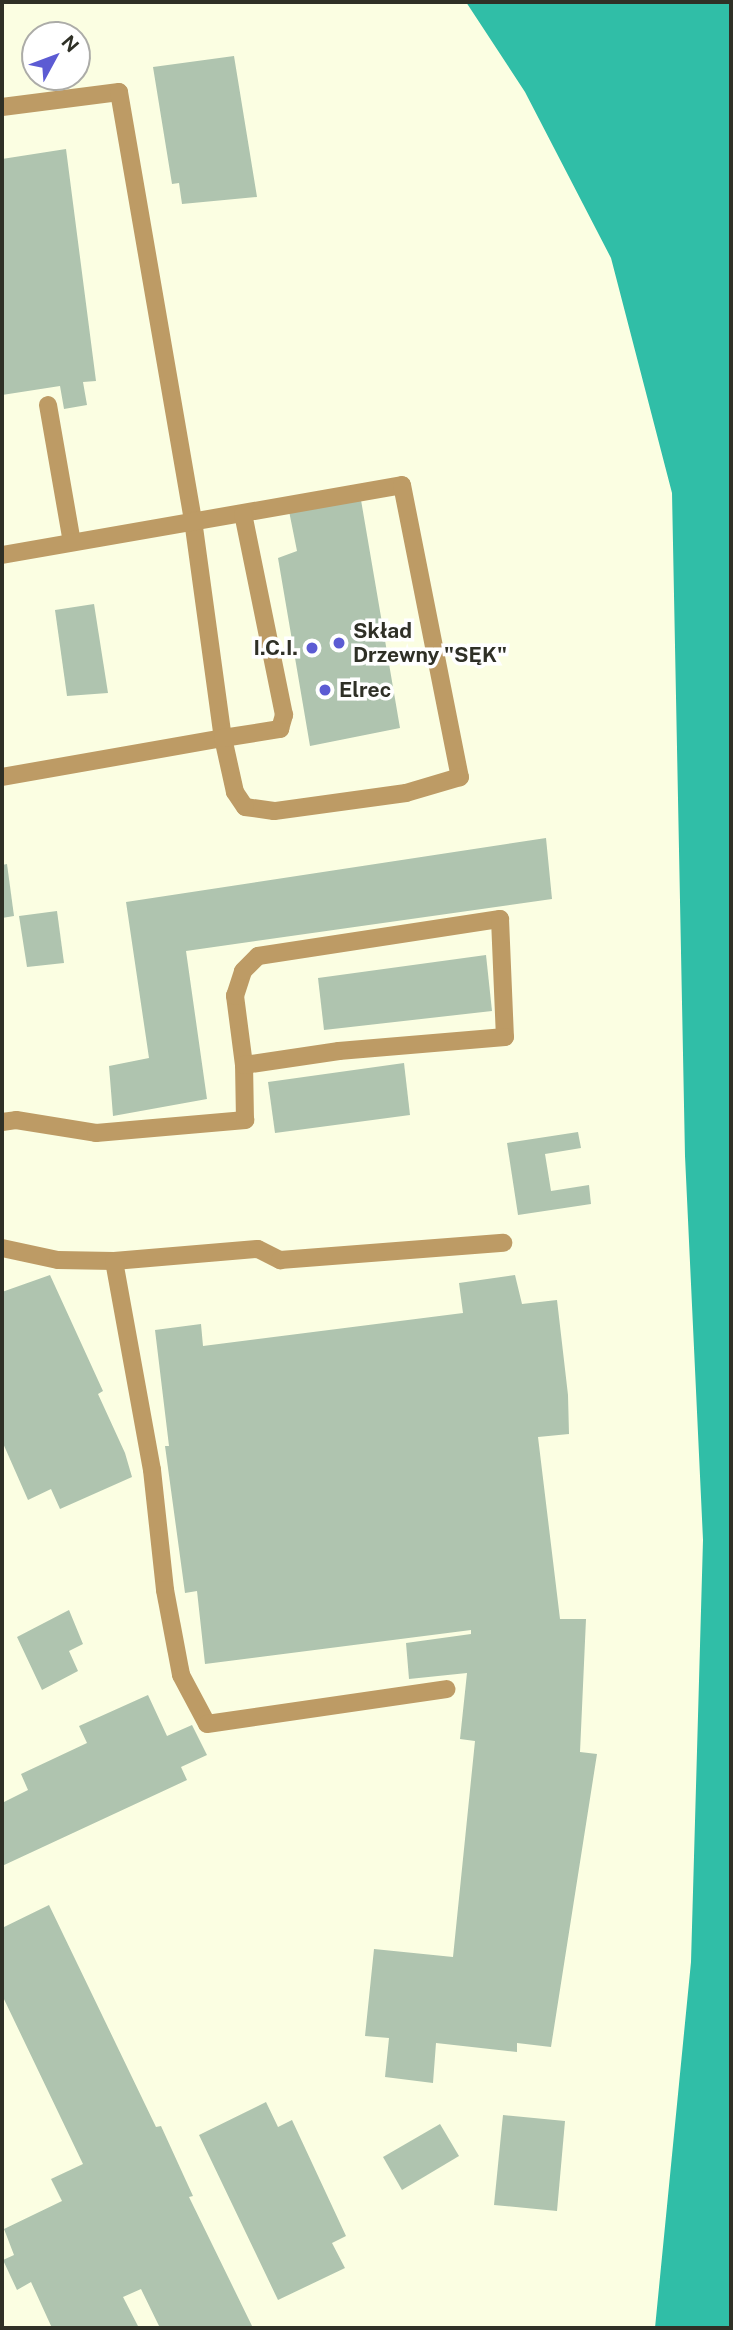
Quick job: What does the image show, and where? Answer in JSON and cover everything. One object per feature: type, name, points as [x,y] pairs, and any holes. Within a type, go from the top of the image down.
[{"type":"lane","points":[[2,107],[120,92],[193,520],[223,738],[235,792],[245,807],[274,811],[380,797],[407,793],[460,778],[402,485],[243,514],[193,520],[2,555]]},
{"type":"lane","points":[[48,405],[72,542]]},
{"type":"lane","points":[[2,777],[280,729],[284,715],[243,514]]},
{"type":"lane","points":[[2,1122],[16,1120],[96,1133],[245,1120],[244,1065],[235,996],[243,971],[258,956],[500,919],[505,1037],[339,1051],[244,1065]]},
{"type":"lane","points":[[2,1248],[58,1260],[114,1261],[258,1249],[280,1260],[503,1243]]},
{"type":"lane","points":[[114,1261],[152,1470],[166,1590],[181,1675],[207,1724],[446,1689]]},
{"type":"water","points":[[466,2],[731,2],[731,2328],[655,2328],[691,1962],[703,1540],[685,1156],[672,493],[611,258],[525,92]]},
{"type":"building","points":[[234,56],[257,197],[182,204],[179,183],[172,184],[153,67]]},
{"type":"building","points":[[66,149],[96,381],[83,382],[87,405],[64,409],[60,386],[2,395],[2,159]]},
{"type":"building","name":"Skład Drzewny \"SĘK\"","points":[[361,500],[400,728],[310,746],[278,558],[297,551],[289,511]]},
{"type":"building","points":[[94,604],[108,693],[67,696],[55,610]]},
{"type":"building","points":[[546,838],[552,899],[186,951],[207,1099],[113,1116],[109,1066],[149,1058],[126,902]]},
{"type":"building","points":[[7,864],[14,916],[2,918],[2,865]]},
{"type":"building","points":[[57,911],[64,963],[27,967],[19,916]]},
{"type":"building","points":[[486,955],[492,1011],[324,1030],[318,978]]},
{"type":"building","points":[[404,1063],[410,1115],[275,1133],[268,1082]]},
{"type":"building","points":[[578,1132],[581,1148],[545,1154],[551,1191],[589,1185],[591,1204],[518,1215],[507,1143]]},
{"type":"building","points":[[50,1275],[103,1391],[98,1394],[125,1453],[132,1477],[60,1509],[51,1489],[28,1500],[2,1441],[2,1292]]},
{"type":"building","points":[[515,1275],[522,1304],[557,1300],[568,1395],[569,1434],[538,1437],[560,1619],[586,1619],[580,1752],[597,1754],[551,2047],[517,2043],[517,2052],[436,2043],[433,2083],[385,2077],[389,2038],[365,2036],[374,1949],[453,1957],[475,1741],[460,1739],[467,1673],[409,1679],[406,1643],[471,1634],[471,1630],[205,1664],[197,1591],[185,1593],[165,1446],[169,1446],[155,1330],[201,1324],[203,1346],[463,1313],[459,1283]]},
{"type":"building","points":[[69,1610],[83,1644],[69,1651],[78,1671],[42,1690],[17,1637]]},
{"type":"building","points":[[148,1695],[167,1736],[192,1725],[207,1755],[181,1767],[187,1780],[2,1866],[2,1803],[28,1790],[21,1774],[87,1743],[79,1726]]},
{"type":"building","points":[[49,1905],[156,2127],[161,2126],[193,2196],[189,2197],[253,2328],[160,2328],[141,2289],[123,2297],[139,2328],[52,2328],[31,2282],[17,2290],[3,2260],[14,2255],[4,2229],[62,2201],[51,2179],[83,2164],[2,1995],[2,1928]]},
{"type":"building","points":[[266,2102],[278,2127],[292,2120],[346,2236],[332,2243],[345,2268],[278,2300],[199,2135]]},
{"type":"building","points":[[503,2115],[565,2121],[557,2211],[494,2205]]},
{"type":"building","points":[[440,2124],[459,2156],[402,2190],[383,2157]]},
{"type":"place","name":"Skład Drzewny \"SĘK\"","points":[[339,643]]},
{"type":"place","name":"I.C.I.","points":[[312,648]]},
{"type":"place","name":"Elrec","points":[[325,690]]}]
